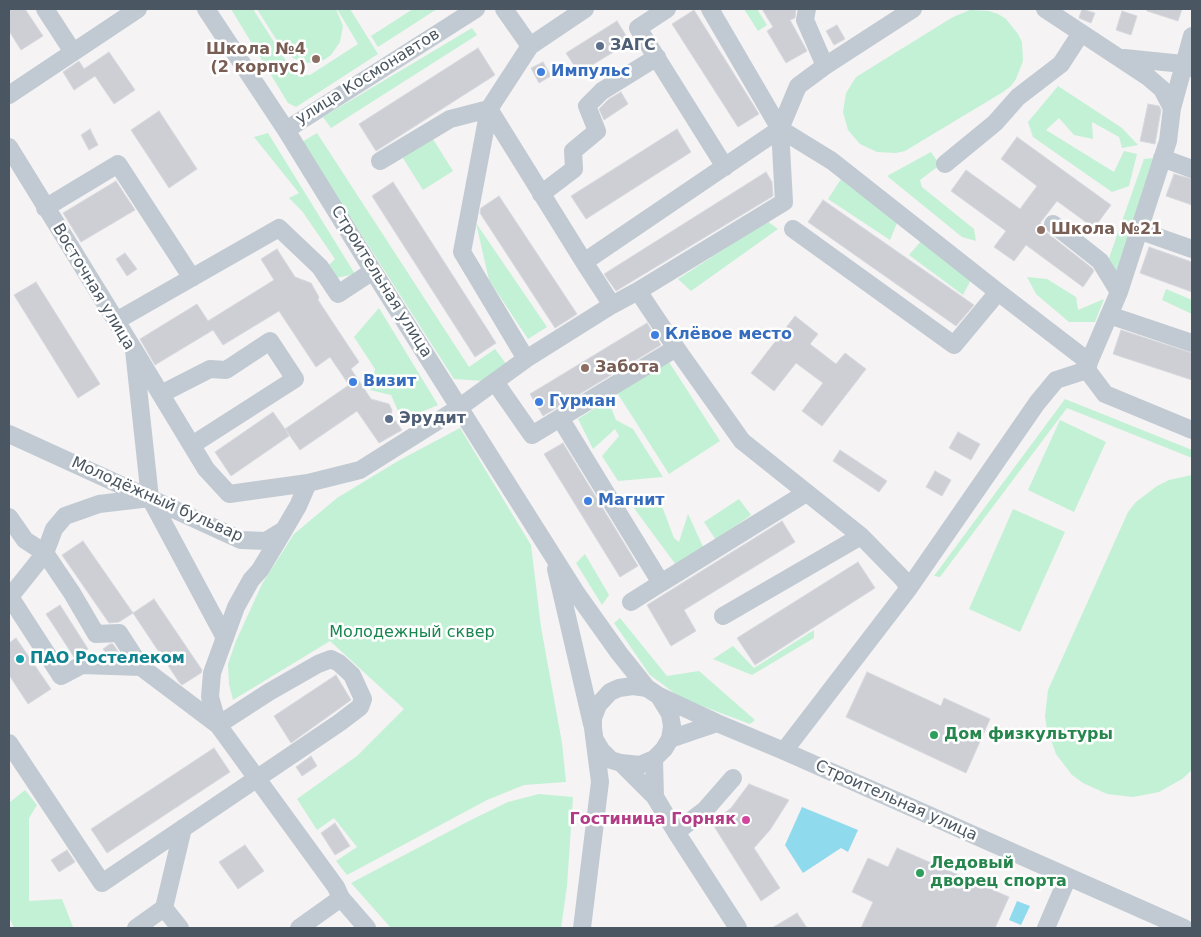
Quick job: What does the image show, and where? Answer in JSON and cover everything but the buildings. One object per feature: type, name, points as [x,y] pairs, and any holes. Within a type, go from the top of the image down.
[{"type":"street","points":[[45,9],[73,52]]},
{"type":"street","name":"Строительная улица","points":[[206,9],[286,130],[577,594],[618,653],[653,692],[717,724],[784,751],[1184,928]]},
{"type":"street","name":"улица Космонавтов","points":[[286,130],[476,9]]},
{"type":"street","points":[[504,9],[530,46]]},
{"type":"street","points":[[526,359],[462,252],[489,109],[530,46],[586,9]]},
{"type":"street","points":[[667,9],[638,28],[725,167]]},
{"type":"street","points":[[710,9],[780,129],[832,161],[998,292],[1088,366],[1105,394],[1192,430]]},
{"type":"street","points":[[807,9],[805,20],[825,66]]},
{"type":"street","points":[[134,350],[206,469],[230,494],[308,483],[360,470],[460,407],[526,359],[784,202],[780,129],[798,86],[825,66],[913,9]]},
{"type":"street","points":[[1045,9],[1148,77],[1162,89],[1172,108]]},
{"type":"street","points":[[9,95],[129,11]]},
{"type":"street","points":[[945,164],[995,123],[1018,97],[1061,64],[1081,33]]},
{"type":"street","points":[[784,751],[909,588],[1037,403],[1056,380],[1088,366],[1119,292],[1168,141],[1172,108],[1188,66],[1192,36]]},
{"type":"street","points":[[541,194],[574,169],[573,151],[597,131],[587,106],[602,91],[657,57]]},
{"type":"street","points":[[1121,58],[1188,66]]},
{"type":"street","points":[[380,161],[450,119],[489,109]]},
{"type":"street","points":[[489,109],[612,305]]},
{"type":"street","points":[[584,262],[780,129]]},
{"type":"street","name":"Восточная улица","points":[[9,147],[134,350],[150,498]]},
{"type":"street","points":[[1162,158],[1192,169]]},
{"type":"street","points":[[46,208],[118,164],[192,278]]},
{"type":"street","points":[[1053,224],[1100,261],[1119,292]]},
{"type":"street","points":[[116,322],[279,228],[320,267],[338,294],[373,271]]},
{"type":"street","points":[[794,228],[954,345],[998,292]]},
{"type":"street","points":[[1138,230],[1192,249]]},
{"type":"street","points":[[638,291],[742,441],[861,536],[903,579],[909,588]]},
{"type":"street","points":[[1109,315],[1192,343]]},
{"type":"street","points":[[161,394],[210,369],[226,370],[270,341],[295,380],[192,445]]},
{"type":"street","points":[[495,382],[532,435],[676,348]]},
{"type":"street","points":[[560,418],[661,583]]},
{"type":"street","name":"Молодёжный бульвар","points":[[9,434],[240,540],[266,541],[284,530]]},
{"type":"street","points":[[218,725],[210,697],[212,673],[236,607],[298,506],[308,483]]},
{"type":"street","points":[[630,602],[806,493]]},
{"type":"street","points":[[141,667],[82,665],[61,676],[10,597],[45,553],[54,529],[64,516],[99,504],[150,498],[225,638]]},
{"type":"street","points":[[9,517],[26,540],[45,553],[72,593],[96,634],[119,634],[141,667],[218,725],[336,887],[340,898],[367,928]]},
{"type":"street","points":[[723,616],[861,536]]},
{"type":"street","name":"Строительная улица","points":[[553,557],[594,734]]},
{"type":"street","points":[[9,743],[102,883],[339,723],[360,707],[363,699],[352,675],[331,659],[269,692],[218,725]]},
{"type":"street","points":[[582,928],[600,782],[593,718],[598,705],[610,692],[619,688],[632,686],[653,692],[670,714],[672,726],[670,739],[664,749],[654,759],[640,765],[616,761]]},
{"type":"street","points":[[670,739],[717,724]]},
{"type":"street","points":[[594,734],[601,750],[616,761],[655,797],[738,928]]},
{"type":"street","points":[[654,759],[655,797]]},
{"type":"street","points":[[600,782],[616,761]]},
{"type":"street","points":[[676,832],[705,810],[733,778]]},
{"type":"street","points":[[136,928],[164,908],[183,828]]},
{"type":"street","points":[[1046,928],[1068,877]]},
{"type":"street","points":[[299,928],[340,898]]},
{"type":"street","points":[[164,908],[180,928]]},
{"type":"green space","points":[[231,9],[253,9],[295,75],[310,75],[358,44],[337,9],[350,9],[378,54],[296,107],[288,103]]},
{"type":"green space","points":[[257,9],[336,9],[343,26],[340,42],[331,55],[324,60],[308,63],[300,61],[293,58],[281,47]]},
{"type":"green space","points":[[413,9],[437,9],[378,47],[371,36]]},
{"type":"green space","points":[[744,9],[757,9],[767,25],[758,31]]},
{"type":"green space","points":[[970,10],[989,11],[998,14],[1006,19],[1018,34],[1022,42],[1023,61],[1011,86],[905,151],[896,153],[877,152],[860,144],[848,130],[843,112],[846,93],[856,77],[953,17]]},
{"type":"green space","points":[[472,28],[477,35],[331,128],[323,117]]},
{"type":"green space","points":[[1058,86],[1122,128],[1138,145],[1122,148],[1119,137],[1092,122],[1093,139],[1074,135],[1059,118],[1046,130],[1114,172],[1124,151],[1137,154],[1129,186],[1112,192],[1033,137],[1028,122]]},
{"type":"green space","points":[[268,133],[355,274],[336,278],[328,266],[335,259],[302,211],[289,198],[299,193],[254,137]]},
{"type":"green space","points":[[317,133],[469,367],[495,349],[507,365],[484,381],[454,379],[302,142]]},
{"type":"green space","points":[[431,136],[453,171],[423,190],[401,155]]},
{"type":"green space","points":[[931,152],[940,165],[920,180],[922,187],[974,229],[976,241],[962,237],[887,176]]},
{"type":"green space","points":[[1154,158],[1116,277],[1109,258],[1144,159]]},
{"type":"green space","points":[[841,179],[897,223],[890,240],[828,199]]},
{"type":"green space","points":[[767,221],[778,229],[691,291],[678,279]]},
{"type":"green space","points":[[476,223],[547,327],[528,339],[489,280]]},
{"type":"green space","points":[[922,240],[972,278],[963,295],[909,255]]},
{"type":"green space","points":[[1027,277],[1047,279],[1076,297],[1078,310],[1104,299],[1095,322],[1069,322],[1036,294]]},
{"type":"green space","points":[[1166,289],[1192,300],[1192,314],[1162,300]]},
{"type":"green space","points":[[379,308],[438,405],[402,420],[391,395],[370,390],[375,369],[354,337]]},
{"type":"green space","points":[[667,359],[720,441],[669,474],[616,391]]},
{"type":"green space","points":[[1065,399],[1192,450],[1192,458],[1067,408],[940,577],[934,576]]},
{"type":"green space","points":[[608,400],[616,420],[633,429],[663,477],[618,481],[602,456],[619,436],[615,429],[593,449],[578,419]]},
{"type":"green space","points":[[1060,420],[1106,442],[1074,512],[1028,490]]},
{"type":"green space","name":"Молодежный сквер","points":[[460,428],[531,545],[541,627],[562,743],[566,782],[524,785],[487,800],[347,875],[336,861],[357,847],[334,818],[317,830],[297,799],[357,756],[404,709],[330,641],[233,700],[229,684],[228,664],[236,641],[262,584],[294,534],[337,498],[398,461]]},
{"type":"green space","points":[[1192,475],[1192,770],[1182,779],[1159,792],[1133,797],[1107,794],[1083,783],[1072,775],[1056,754],[1047,729],[1045,716],[1048,690],[1128,512],[1136,502],[1157,486],[1169,480]]},
{"type":"green space","points":[[651,495],[660,501],[674,538],[679,542],[688,514],[705,551],[676,565],[631,504]]},
{"type":"green space","points":[[739,499],[751,515],[716,540],[704,522]]},
{"type":"green space","points":[[1013,509],[1065,532],[1020,632],[969,609]]},
{"type":"green space","points":[[585,554],[609,595],[602,605],[576,563]]},
{"type":"green space","points":[[620,618],[667,676],[699,671],[755,720],[750,724],[681,698],[650,675],[614,623]]},
{"type":"green space","points":[[814,630],[814,638],[752,675],[713,659],[733,646],[754,668]]},
{"type":"green space","points":[[25,790],[37,805],[29,818],[29,901],[62,899],[72,928],[14,928],[9,917],[9,803]]},
{"type":"green space","points":[[539,794],[573,797],[567,886],[561,928],[391,928],[351,883],[508,802]]},
{"type":"water","points":[[802,807],[858,830],[848,852],[841,848],[803,873],[785,845]]},
{"type":"water","points":[[1017,901],[1030,906],[1021,925],[1009,920]]},
{"type":"place","name":"ЗАГС","points":[[600,46]]},
{"type":"place","name":"Школа №4 (2 корпус)","points":[[316,59]]},
{"type":"place","name":"Импульс","points":[[541,72]]},
{"type":"place","name":"Школа №21","points":[[1041,230]]},
{"type":"place","name":"Клёвое место","points":[[655,335]]},
{"type":"place","name":"Забота","points":[[585,368]]},
{"type":"place","name":"Визит","points":[[353,382]]},
{"type":"place","name":"Гурман","points":[[539,402]]},
{"type":"place","name":"Эрудит","points":[[389,419]]},
{"type":"place","name":"Магнит","points":[[588,501]]},
{"type":"place","name":"ПАО Ростелеком","points":[[20,659]]},
{"type":"place","name":"Дом физкультуры","points":[[934,735]]},
{"type":"place","name":"Гостиница Горняк","points":[[746,820]]},
{"type":"place","name":"Ледовый дворец спорта","points":[[920,873]]}]
